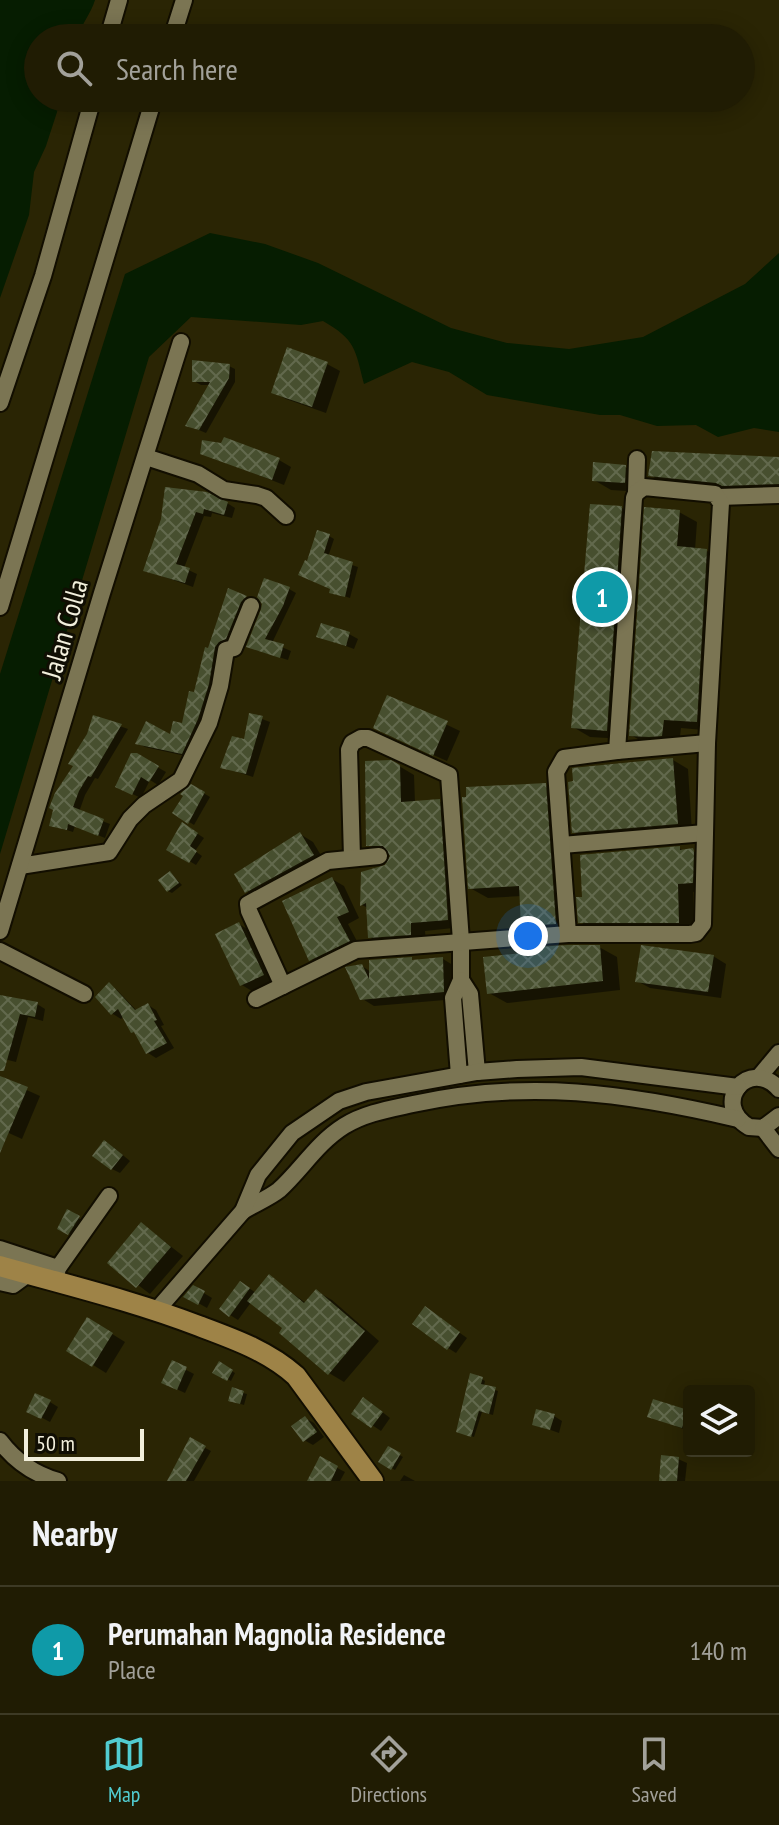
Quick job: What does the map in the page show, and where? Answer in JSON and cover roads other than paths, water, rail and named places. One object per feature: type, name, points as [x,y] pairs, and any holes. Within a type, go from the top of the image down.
[{"type":"main road","points":[[0,1266],[28,1274],[57,1274],[254,1348],[281,1362],[296,1376],[373,1481]]},
{"type":"street","points":[[112,24],[119,0]]},
{"type":"street","points":[[176,24],[184,0]]},
{"type":"street","points":[[0,403],[43,276],[89,112]]},
{"type":"street","points":[[0,607],[150,112]]},
{"type":"street","name":"Jalan Colla","points":[[0,931],[181,342]]},
{"type":"street","points":[[146,457],[198,474],[224,490],[266,498],[286,516]]},
{"type":"street","points":[[617,751],[637,459]]},
{"type":"street","points":[[636,493],[644,487],[710,493],[719,497],[778,495]]},
{"type":"street","points":[[256,999],[356,950],[568,934],[696,933],[703,924],[707,743],[719,497]]},
{"type":"street","points":[[20,866],[109,852],[130,819],[144,805],[181,780],[209,723],[226,651],[234,648],[251,606]]},
{"type":"street","points":[[352,857],[349,750],[352,743],[368,738],[449,775],[461,941],[461,980],[453,998],[459,1075]]},
{"type":"street","points":[[568,934],[557,767],[571,755],[707,743]]},
{"type":"street","points":[[562,845],[705,833]]},
{"type":"street","points":[[283,986],[248,904],[328,861],[379,856]]},
{"type":"street","points":[[0,951],[84,994]]},
{"type":"street","points":[[461,980],[470,994],[477,1072]]},
{"type":"street","points":[[759,1077],[779,1053]]},
{"type":"street","points":[[157,1310],[243,1211],[258,1175],[292,1133],[339,1101],[366,1092],[477,1072],[581,1067],[738,1087]]},
{"type":"street","points":[[619,1095],[622,1072]]},
{"type":"street","points":[[738,1119],[733,1100],[744,1081],[766,1078],[779,1087]]},
{"type":"street","points":[[243,1211],[279,1190],[323,1141],[346,1125],[381,1111],[469,1095],[534,1089],[640,1097],[738,1119],[749,1127],[763,1128],[779,1116]]},
{"type":"street","points":[[763,1128],[779,1149]]},
{"type":"street","points":[[0,1249],[57,1274],[109,1196]]},
{"type":"street","points":[[0,1282],[13,1285],[28,1274]]},
{"type":"street","points":[[0,1441],[10,1455],[26,1467],[58,1481]]},
{"type":"place","name":"Perumahan Magnolia Residence","points":[[602,597]]}]
